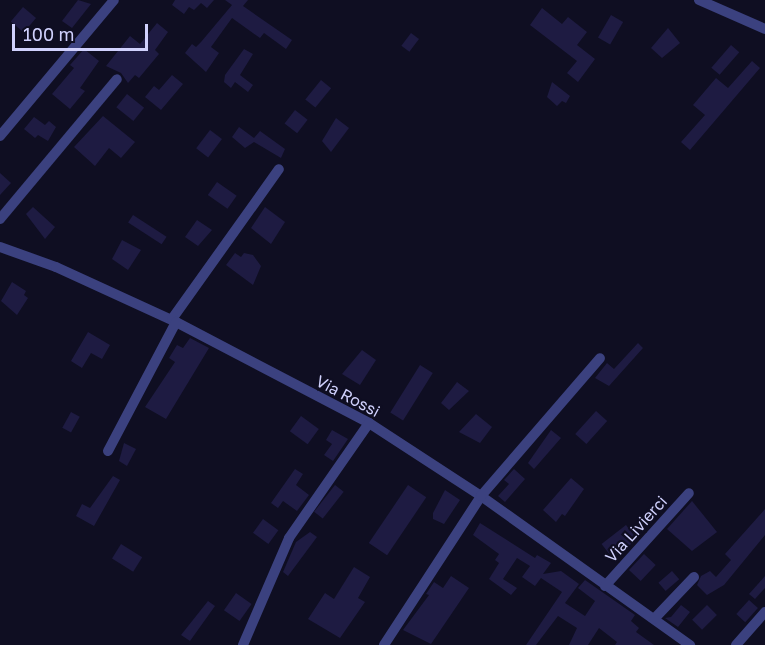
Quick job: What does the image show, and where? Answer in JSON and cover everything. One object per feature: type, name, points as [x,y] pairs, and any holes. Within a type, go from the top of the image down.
[{"type":"street","points":[[0,136],[114,0]]},
{"type":"street","points":[[699,0],[765,29]]},
{"type":"street","points":[[0,219],[117,79]]},
{"type":"street","points":[[108,452],[174,321],[279,169]]},
{"type":"street","name":"Via Rossi","points":[[0,247],[65,271],[174,321],[369,423],[481,496],[690,645]]},
{"type":"street","points":[[384,645],[481,496],[600,358]]},
{"type":"street","points":[[243,645],[290,538],[369,423]]},
{"type":"street","name":"Via Livierci","points":[[605,586],[688,493]]},
{"type":"street","points":[[654,619],[693,577]]},
{"type":"street","points":[[736,645],[765,612]]},
{"type":"building","points":[[78,0],[91,4],[72,28],[62,21]]},
{"type":"building","points":[[175,0],[214,0],[207,8],[201,3],[194,10],[189,7],[184,14],[172,5]]},
{"type":"building","points":[[225,0],[248,0],[243,6],[292,40],[286,49],[264,33],[260,38],[232,18],[211,47],[219,53],[206,72],[185,53],[192,44],[196,47],[201,42],[232,5]]},
{"type":"building","points":[[23,7],[36,18],[24,32],[11,22]]},
{"type":"building","points":[[542,8],[562,24],[568,17],[587,32],[577,45],[595,59],[578,82],[567,73],[577,61],[530,25]]},
{"type":"building","points":[[611,15],[623,22],[610,45],[598,38]]},
{"type":"building","points":[[157,23],[168,32],[155,50],[159,54],[139,78],[135,75],[128,83],[121,73],[106,66],[130,36],[140,44]]},
{"type":"building","points":[[668,28],[680,43],[662,58],[651,48]]},
{"type":"building","points":[[411,33],[419,39],[409,52],[401,46]]},
{"type":"building","points":[[731,45],[739,52],[720,75],[711,68]]},
{"type":"building","points":[[84,49],[99,61],[80,88],[85,91],[70,109],[52,94],[74,68],[70,65]]},
{"type":"building","points":[[244,49],[253,54],[240,75],[253,85],[248,92],[235,82],[231,88],[224,82],[225,75]]},
{"type":"building","points":[[752,61],[760,68],[690,150],[681,142],[705,115],[693,105],[716,78],[728,88]]},
{"type":"building","points":[[172,75],[183,84],[161,110],[145,97],[154,86],[159,90]]},
{"type":"building","points":[[321,80],[331,88],[315,108],[305,99]]},
{"type":"building","points":[[552,82],[570,96],[566,103],[562,101],[557,106],[547,97]]},
{"type":"building","points":[[127,94],[144,108],[133,121],[116,107]]},
{"type":"building","points":[[295,110],[308,120],[297,133],[285,123]]},
{"type":"building","points":[[103,116],[135,142],[121,158],[109,148],[95,166],[74,147]]},
{"type":"building","points":[[34,117],[45,125],[49,121],[56,127],[48,141],[38,135],[35,138],[24,129]]},
{"type":"building","points":[[336,118],[349,128],[331,152],[322,141]]},
{"type":"building","points":[[239,127],[254,138],[260,131],[285,149],[281,158],[254,142],[245,148],[232,137]]},
{"type":"building","points":[[210,130],[222,139],[208,157],[196,148]]},
{"type":"building","points":[[0,173],[11,183],[0,195]]},
{"type":"building","points":[[217,182],[237,196],[227,209],[208,195]]},
{"type":"building","points":[[33,207],[55,227],[45,239],[26,214]]},
{"type":"building","points":[[265,207],[285,222],[271,244],[251,228]]},
{"type":"building","points":[[133,215],[167,237],[162,244],[128,223]]},
{"type":"building","points":[[197,220],[212,230],[198,246],[185,237]]},
{"type":"building","points":[[122,240],[141,250],[128,270],[112,259]]},
{"type":"building","points":[[235,253],[241,257],[244,253],[253,255],[261,266],[253,285],[226,265]]},
{"type":"building","points":[[12,282],[26,291],[24,295],[28,298],[17,315],[1,301]]},
{"type":"building","points":[[88,332],[110,345],[102,359],[91,353],[82,368],[71,361]]},
{"type":"building","points":[[190,338],[209,348],[166,419],[145,407],[175,362],[169,358],[177,345],[183,348]]},
{"type":"building","points":[[638,343],[643,348],[609,386],[595,378],[607,363],[614,369]]},
{"type":"building","points":[[362,350],[376,360],[360,385],[342,374]]},
{"type":"building","points":[[420,365],[433,373],[403,420],[390,412]]},
{"type":"building","points":[[457,382],[469,391],[449,410],[441,403]]},
{"type":"building","points":[[596,411],[607,421],[586,444],[575,434]]},
{"type":"building","points":[[71,412],[80,417],[71,433],[62,428]]},
{"type":"building","points":[[476,414],[492,427],[480,443],[459,432]]},
{"type":"building","points":[[301,416],[319,429],[308,444],[290,431]]},
{"type":"building","points":[[332,430],[348,439],[333,461],[324,455],[332,444],[326,440]]},
{"type":"building","points":[[551,430],[561,438],[534,469],[528,463]]},
{"type":"building","points":[[124,443],[136,449],[127,466],[119,461]]},
{"type":"building","points":[[295,469],[303,474],[296,485],[309,495],[297,511],[283,501],[278,508],[271,503]]},
{"type":"building","points":[[514,469],[525,479],[505,502],[498,496],[509,484],[504,480]]},
{"type":"building","points":[[113,476],[120,480],[94,526],[76,516],[82,504],[90,508]]},
{"type":"building","points":[[571,478],[584,489],[565,516],[562,514],[556,522],[543,510]]},
{"type":"building","points":[[335,485],[344,492],[323,519],[314,512]]},
{"type":"building","points":[[408,485],[426,497],[387,555],[369,543]]},
{"type":"building","points":[[445,490],[460,500],[444,524],[433,519],[433,513]]},
{"type":"building","points":[[692,501],[717,532],[692,551],[667,529]]},
{"type":"building","points":[[765,509],[765,535],[724,585],[707,595],[697,585],[701,576],[710,571],[716,577],[731,560],[725,554]]},
{"type":"building","points":[[263,519],[278,530],[268,544],[253,533]]},
{"type":"building","points":[[480,523],[535,558],[537,555],[551,563],[543,574],[561,571],[579,584],[565,603],[585,616],[595,601],[578,588],[585,580],[635,615],[631,621],[639,628],[636,632],[654,645],[615,645],[617,642],[599,628],[588,645],[569,645],[577,628],[558,616],[536,645],[526,645],[562,592],[541,578],[535,586],[522,577],[530,566],[517,558],[503,579],[517,588],[511,595],[489,579],[499,563],[495,560],[499,554],[473,535]]},
{"type":"building","points":[[626,525],[637,539],[613,558],[602,544]]},
{"type":"building","points":[[310,532],[317,537],[288,576],[283,572],[296,542]]},
{"type":"building","points":[[121,544],[142,557],[133,572],[112,558]]},
{"type":"building","points":[[644,554],[656,565],[641,581],[629,570]]},
{"type":"building","points":[[354,567],[370,577],[358,598],[365,602],[340,638],[308,619],[325,593],[334,599]]},
{"type":"building","points":[[672,571],[679,579],[666,591],[658,583]]},
{"type":"building","points":[[451,576],[469,588],[431,644],[403,630],[429,595],[426,594],[434,582],[443,588]]},
{"type":"building","points":[[765,576],[765,588],[755,599],[749,594]]},
{"type":"building","points":[[236,593],[252,604],[240,621],[224,610]]},
{"type":"building","points":[[749,600],[758,608],[745,622],[736,614]]},
{"type":"building","points":[[208,601],[215,606],[190,641],[181,635]]},
{"type":"building","points":[[681,605],[690,612],[678,627],[665,618],[671,617]]},
{"type":"building","points":[[707,605],[717,615],[702,630],[692,620]]}]
